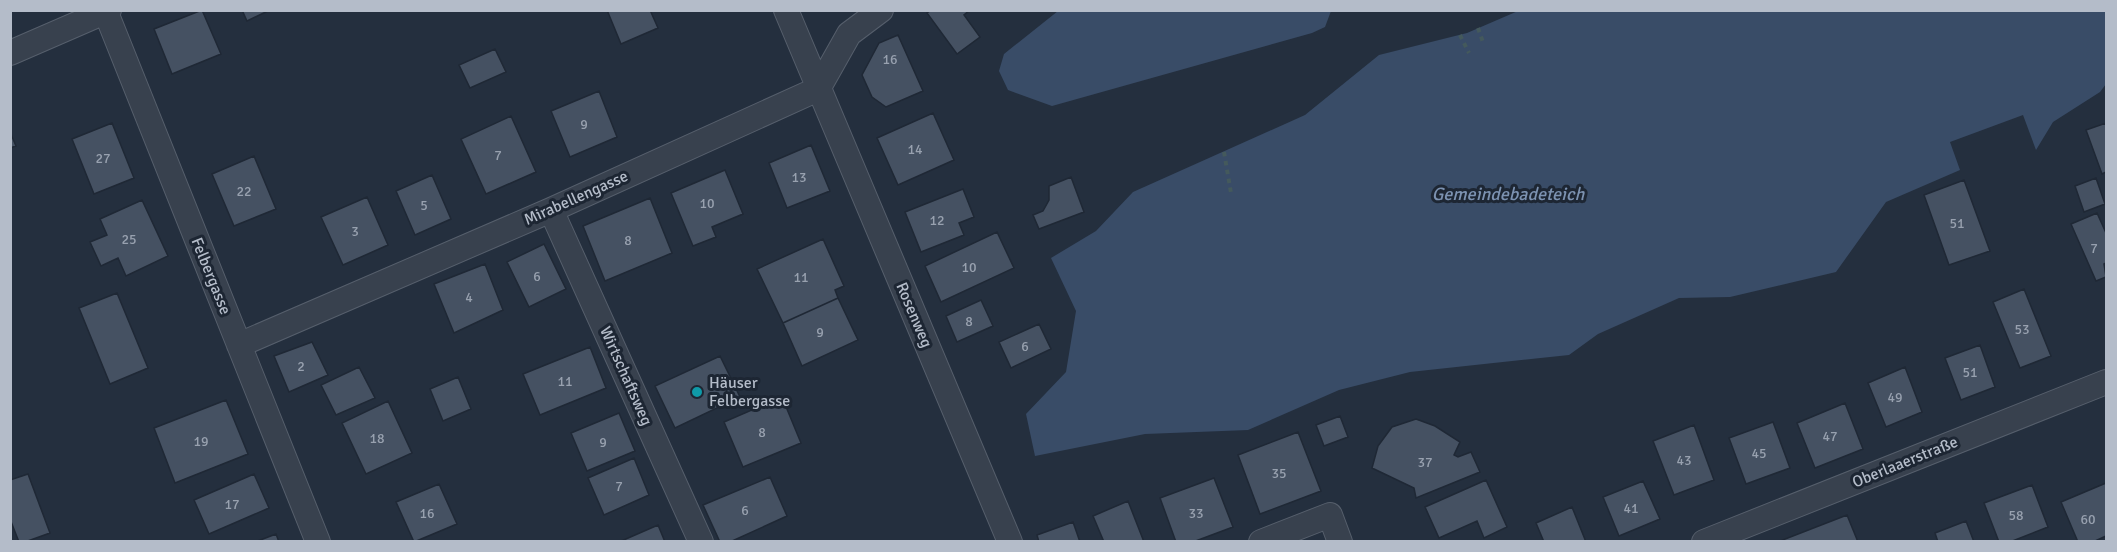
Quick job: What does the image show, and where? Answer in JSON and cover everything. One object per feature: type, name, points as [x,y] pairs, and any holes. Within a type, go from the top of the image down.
[{"type":"street","name":"Rosenweg","points":[[786,10],[1010,542]]},
{"type":"street","points":[[818,89],[849,34],[881,10]]},
{"type":"street","points":[[10,53],[106,11]]},
{"type":"street","name":"Felbergasse","points":[[106,11],[318,542]]},
{"type":"street","name":"Mirabellengasse","points":[[239,345],[551,210],[818,89]]},
{"type":"street","name":"Wirtschaftsweg","points":[[551,210],[701,542]]},
{"type":"street","name":"Oberlaaerstraße","points":[[1704,542],[2106,382]]},
{"type":"street","points":[[1261,542],[1330,515],[1340,542]]},
{"type":"path","points":[[1478,28],[1484,45]]},
{"type":"path","points":[[1460,35],[1469,53]]},
{"type":"path","points":[[1224,152],[1231,193]]},
{"type":"water","points":[[1331,10],[1325,27],[1312,33],[1052,106],[1008,90],[999,71],[1004,54],[1058,11]]},
{"type":"water","name":"Gemeindebadeteich","points":[[1518,11],[2106,11],[2106,84],[2100,92],[2053,122],[2036,150],[2023,115],[1950,142],[1960,170],[1886,202],[1836,272],[1730,297],[1679,298],[1598,334],[1569,355],[1410,372],[1339,390],[1248,430],[1145,434],[1035,456],[1026,414],[1066,372],[1076,311],[1051,258],[1096,231],[1133,192],[1305,115],[1379,55],[1467,33]]},
{"type":"building","points":[[202,10],[221,54],[172,74],[154,29]]},
{"type":"building","points":[[242,10],[270,10],[247,21]]},
{"type":"building","points":[[607,10],[650,10],[658,28],[621,44]]},
{"type":"building","points":[[931,10],[970,10],[964,15],[980,37],[957,54],[927,13]]},
{"type":"building","points":[[898,35],[923,91],[886,107],[872,97],[862,75],[879,43]]},
{"type":"building","points":[[495,49],[506,72],[470,88],[459,65]]},
{"type":"building","points":[[599,91],[617,137],[570,157],[551,111]]},
{"type":"building","points":[[933,113],[954,160],[898,185],[877,138]]},
{"type":"building","points":[[511,116],[536,172],[486,194],[461,139]]},
{"type":"building","points":[[112,123],[134,178],[94,194],[72,139]]},
{"type":"building","points":[[2106,123],[2106,172],[2102,174],[2086,130]]},
{"type":"building","points":[[10,132],[16,146],[10,148]]},
{"type":"building","points":[[811,145],[830,191],[787,208],[769,163]]},
{"type":"building","points":[[254,156],[276,209],[234,226],[212,174]]},
{"type":"building","points":[[725,170],[743,214],[712,227],[716,237],[693,246],[671,193]]},
{"type":"building","points":[[432,175],[451,219],[415,235],[396,191]]},
{"type":"building","points":[[1071,177],[1084,212],[1039,229],[1033,215],[1043,211],[1049,200],[1049,186]]},
{"type":"building","points":[[2096,178],[2105,204],[2084,212],[2075,186]]},
{"type":"building","points":[[1964,180],[1990,251],[1949,265],[1924,195]]},
{"type":"building","points":[[963,189],[974,217],[959,223],[964,235],[921,252],[905,212]]},
{"type":"building","points":[[367,197],[388,245],[343,265],[321,217]]},
{"type":"building","points":[[650,198],[672,253],[605,281],[583,226]]},
{"type":"building","points":[[142,200],[168,256],[126,276],[118,258],[101,266],[90,242],[107,235],[100,219]]},
{"type":"building","points":[[2097,213],[2106,233],[2106,263],[2104,264],[2106,277],[2096,281],[2071,224]]},
{"type":"building","points":[[997,232],[1014,268],[941,302],[925,266]]},
{"type":"building","points":[[823,239],[844,286],[835,290],[838,298],[783,323],[757,269]]},
{"type":"building","points":[[544,244],[566,289],[529,307],[507,262]]},
{"type":"building","points":[[485,264],[503,310],[454,333],[434,284]]},
{"type":"building","points":[[2024,289],[2051,356],[2020,368],[1993,302]]},
{"type":"building","points":[[117,293],[148,368],[110,384],[79,308]]},
{"type":"building","points":[[838,298],[858,340],[802,366],[783,323]]},
{"type":"building","points":[[981,300],[993,326],[957,342],[946,316]]},
{"type":"building","points":[[1039,324],[1051,349],[1011,368],[999,342]]},
{"type":"building","points":[[312,342],[328,375],[289,392],[274,356]]},
{"type":"building","points":[[1980,345],[1995,387],[1961,400],[1945,358]]},
{"type":"building","points":[[590,347],[606,388],[540,415],[523,374]]},
{"type":"building","name":"Häuser Felbergasse","points":[[720,356],[740,397],[675,428],[655,386]]},
{"type":"building","points":[[359,367],[375,398],[336,415],[321,385]]},
{"type":"building","points":[[1905,367],[1922,412],[1886,427],[1868,383]]},
{"type":"building","points":[[458,377],[471,409],[443,421],[430,389]]},
{"type":"building","points":[[782,397],[801,443],[743,467],[724,422]]},
{"type":"building","points":[[226,400],[248,454],[175,483],[154,428]]},
{"type":"building","points":[[388,401],[412,453],[366,474],[342,423]]},
{"type":"building","points":[[1845,403],[1863,449],[1815,468],[1797,423]]},
{"type":"building","points":[[619,413],[635,451],[587,471],[571,433]]},
{"type":"building","points":[[1340,416],[1348,437],[1324,446],[1316,425]]},
{"type":"building","points":[[1416,419],[1435,426],[1460,442],[1454,455],[1458,457],[1471,452],[1480,472],[1416,498],[1414,488],[1372,468],[1378,446],[1392,427]]},
{"type":"building","points":[[1773,422],[1790,468],[1746,484],[1729,438]]},
{"type":"building","points":[[1694,425],[1714,480],[1674,495],[1653,441]]},
{"type":"building","points":[[1298,432],[1321,491],[1260,514],[1238,455]]},
{"type":"building","points":[[634,458],[649,495],[604,515],[588,478]]},
{"type":"building","points":[[28,474],[50,533],[19,542],[10,519],[10,480]]},
{"type":"building","points":[[254,474],[269,508],[209,534],[194,500]]},
{"type":"building","points":[[770,477],[787,516],[730,542],[720,542],[703,505]]},
{"type":"building","points":[[1214,478],[1233,527],[1193,542],[1176,542],[1160,498]]},
{"type":"building","points":[[1486,480],[1507,527],[1484,538],[1477,521],[1439,538],[1425,507]]},
{"type":"building","points":[[1643,481],[1660,519],[1619,536],[1603,497]]},
{"type":"building","points":[[2106,483],[2106,536],[2093,542],[2078,542],[2061,502]]},
{"type":"building","points":[[439,484],[457,524],[414,542],[396,502]]},
{"type":"building","points":[[2032,485],[2048,527],[2010,542],[1999,542],[1984,503]]},
{"type":"building","points":[[1128,501],[1144,542],[1104,542],[1093,516]]},
{"type":"building","points":[[1572,507],[1586,542],[1544,542],[1536,523]]},
{"type":"building","points":[[1847,515],[1858,542],[1780,541]]},
{"type":"building","points":[[1966,521],[1974,542],[1938,542],[1935,533]]},
{"type":"building","points":[[1073,522],[1080,542],[1039,542],[1037,535]]},
{"type":"building","points":[[658,525],[665,542],[619,542]]},
{"type":"building","points":[[276,534],[279,542],[255,542]]},
{"type":"place","name":"Häuser Felbergasse","points":[[697,392]]}]
